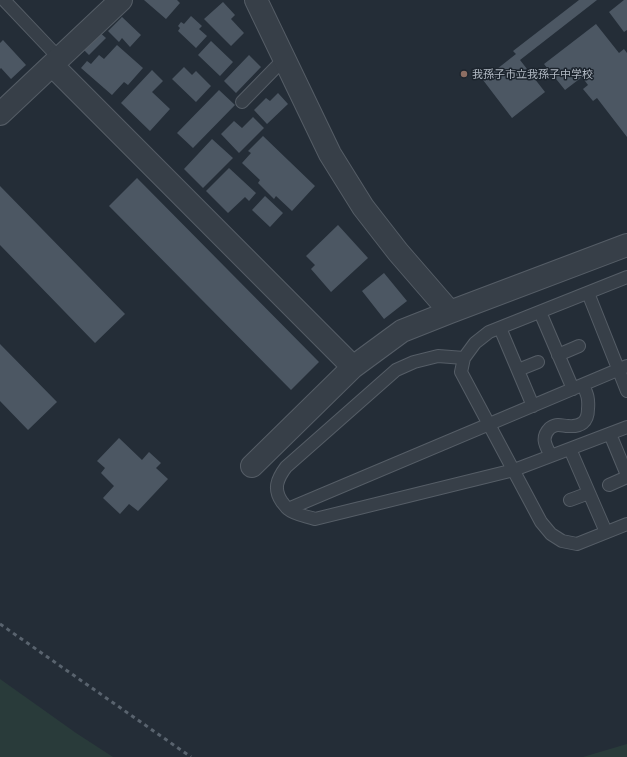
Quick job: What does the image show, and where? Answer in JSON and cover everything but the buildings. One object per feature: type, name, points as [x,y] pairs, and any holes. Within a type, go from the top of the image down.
[{"type":"street","points":[[0,114],[121,0]]},
{"type":"street","points":[[256,0],[330,154],[363,207],[398,252],[450,312]]},
{"type":"street","points":[[56,62],[353,367]]},
{"type":"street","points":[[252,466],[353,367],[402,331],[627,245]]},
{"type":"lane","points":[[4,0],[56,62]]},
{"type":"lane","points":[[242,102],[284,59]]},
{"type":"lane","points":[[627,277],[489,332],[475,343],[464,358],[461,372],[541,522],[551,534],[562,541],[577,544],[627,524]]},
{"type":"lane","points":[[588,293],[623,368],[627,391]]},
{"type":"lane","points":[[540,312],[558,355],[578,387],[589,400],[589,413],[583,422],[573,426],[553,425],[546,432],[544,437],[545,443],[551,456]]},
{"type":"lane","points":[[500,328],[533,406]]},
{"type":"lane","points":[[558,355],[579,346]]},
{"type":"lane","points":[[464,358],[438,356],[414,362],[396,370],[286,468],[279,476],[276,487],[278,496],[288,509],[298,514],[315,519],[514,470],[627,427]]},
{"type":"lane","points":[[518,370],[538,362]]},
{"type":"lane","points":[[288,509],[623,368]]},
{"type":"lane","points":[[609,485],[627,476],[610,434]]},
{"type":"lane","points":[[570,449],[606,532]]},
{"type":"lane","points":[[570,500],[589,493]]},
{"type":"shaded area","points":[[0,679],[76,733],[113,757],[0,757]]},
{"type":"shaded area","points":[[627,744],[627,757],[583,757]]},
{"type":"railway","points":[[0,624],[191,757]]},
{"type":"place","name":"我孫子市立我孫子中学校","points":[[464,74]]}]
